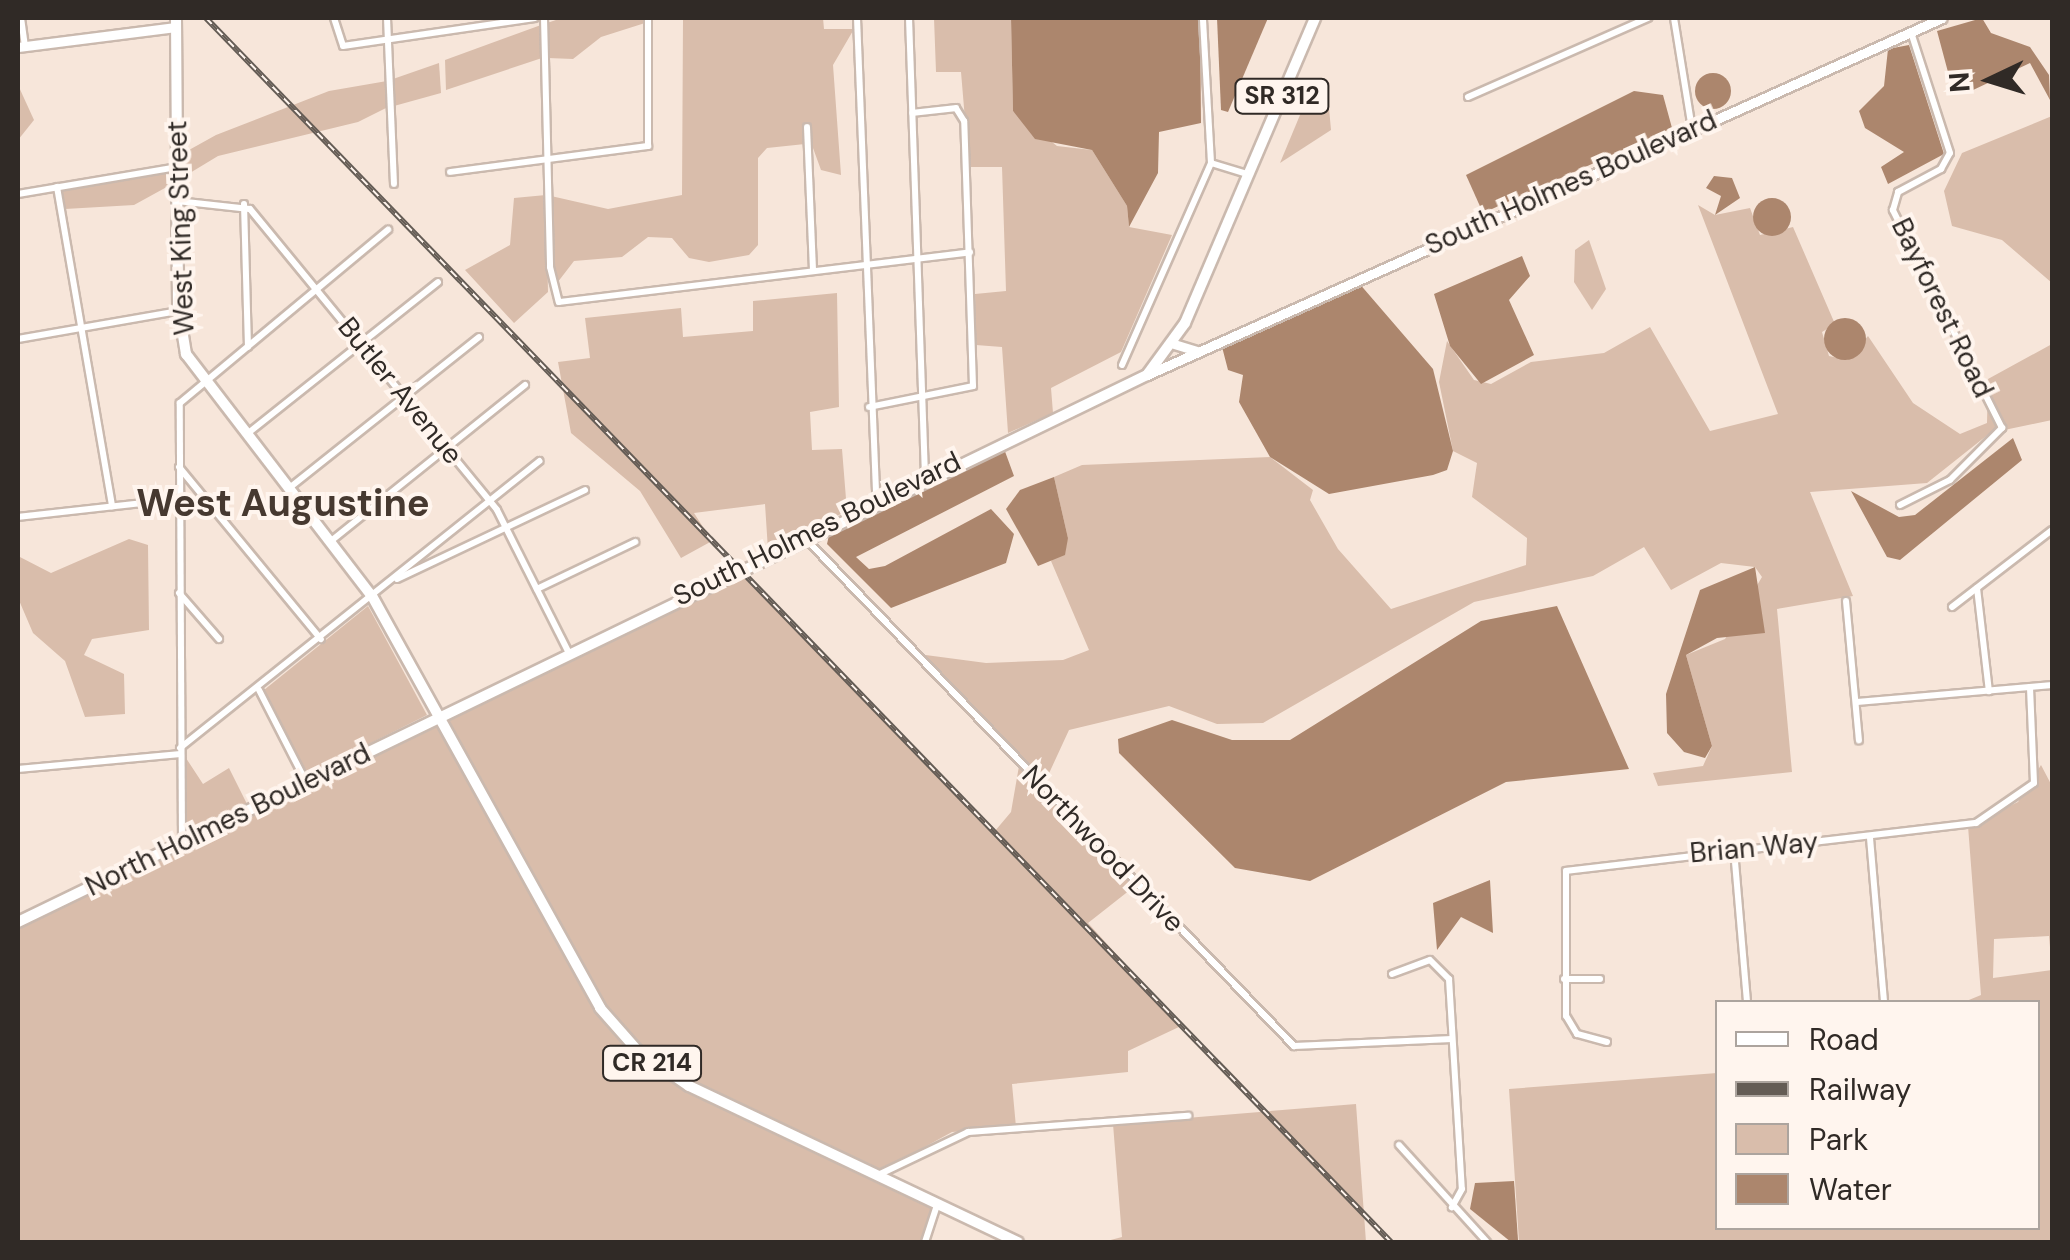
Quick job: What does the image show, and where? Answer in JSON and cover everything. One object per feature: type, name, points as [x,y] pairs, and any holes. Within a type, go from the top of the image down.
[{"type":"main road","name":"SR 312","points":[[1147,375],[1174,344],[1316,18]]},
{"type":"main road","name":"South Holmes Boulevard","points":[[438,718],[925,476],[1942,18]]},
{"type":"main road","points":[[22,47],[176,22]]},
{"type":"main road","name":"West King Street","points":[[176,22],[178,311],[201,382],[332,541],[372,596],[438,718]]},
{"type":"main road","points":[[1174,344],[1200,351]]},
{"type":"main road","name":"North Holmes Boulevard","points":[[18,922],[438,718]]},
{"type":"main road","name":"CR 214","points":[[438,718],[621,1034],[690,1086],[1018,1242]]},
{"type":"street","points":[[21,18],[22,47]]},
{"type":"street","points":[[334,18],[338,44],[492,20],[534,18]]},
{"type":"street","points":[[388,18],[394,184]]},
{"type":"street","points":[[440,18],[440,31]]},
{"type":"street","points":[[544,18],[558,302],[970,252]]},
{"type":"street","points":[[450,172],[548,160],[652,141],[648,18]]},
{"type":"street","points":[[856,18],[869,407],[876,500]]},
{"type":"street","points":[[909,18],[925,476]]},
{"type":"street","points":[[1122,365],[1212,163],[1203,18]]},
{"type":"street","points":[[1468,96],[1648,18]]},
{"type":"street","points":[[1674,18],[1692,129]]},
{"type":"street","name":"Bayforest Road","points":[[1900,505],[1950,480],[2002,428],[1893,210],[1898,192],[1941,169],[1950,153],[1910,31]]},
{"type":"street","points":[[869,407],[964,394],[973,383],[962,113],[912,112]]},
{"type":"street","points":[[808,128],[813,271]]},
{"type":"street","points":[[1212,163],[1248,174]]},
{"type":"street","points":[[18,194],[177,167]]},
{"type":"street","points":[[57,187],[112,506]]},
{"type":"street","points":[[177,200],[244,204],[248,347]]},
{"type":"street","name":"Butler Avenue","points":[[244,204],[490,501],[508,528],[568,651]]},
{"type":"street","points":[[182,842],[178,407],[201,382],[388,230]]},
{"type":"street","points":[[245,436],[438,282]]},
{"type":"street","points":[[18,339],[178,311]]},
{"type":"street","points":[[288,489],[480,337]]},
{"type":"street","points":[[332,541],[525,385]]},
{"type":"street","points":[[18,768],[180,751],[540,461]]},
{"type":"street","points":[[179,467],[321,638]]},
{"type":"street","points":[[392,581],[585,490]]},
{"type":"street","points":[[18,516],[179,499]]},
{"type":"street","points":[[1952,607],[2052,530]]},
{"type":"street","name":"Northwood Drive","points":[[802,536],[1294,1046],[1452,1039]]},
{"type":"street","points":[[537,589],[635,542]]},
{"type":"street","points":[[1977,588],[1989,691]]},
{"type":"street","points":[[179,594],[219,639]]},
{"type":"street","points":[[1846,600],[1859,740]]},
{"type":"street","points":[[1857,702],[2052,685]]},
{"type":"street","name":"Brian Way","points":[[1607,1042],[1570,1026],[1564,979],[1566,871],[1968,826],[2028,792],[2037,768],[2030,687]]},
{"type":"street","points":[[259,690],[306,780]]},
{"type":"street","points":[[1870,838],[1884,1000]]},
{"type":"street","points":[[1734,850],[1747,1000]]},
{"type":"street","points":[[1392,974],[1421,960],[1440,964],[1452,1039],[1462,1190],[1452,1206]]},
{"type":"street","points":[[1564,979],[1600,979]]},
{"type":"street","points":[[877,1176],[968,1132],[1188,1116]]},
{"type":"street","points":[[1399,1145],[1486,1242]]},
{"type":"street","points":[[924,1242],[937,1204]]},
{"type":"green space","points":[[562,18],[645,18],[645,23],[601,37],[573,59],[548,58],[547,23]]},
{"type":"green space","points":[[651,18],[823,18],[824,29],[854,29],[833,65],[841,175],[821,170],[805,126],[805,144],[767,148],[758,158],[758,245],[749,255],[709,262],[689,258],[672,238],[648,237],[622,257],[574,261],[554,287],[551,196],[608,209],[682,195],[683,19]]},
{"type":"green space","points":[[934,18],[1011,18],[1013,111],[1057,146],[1092,150],[1127,206],[1129,227],[1172,235],[1121,352],[1051,388],[1053,413],[1008,433],[1002,347],[976,345],[975,294],[1006,291],[1002,167],[969,167],[961,72],[936,72]]},
{"type":"green space","points":[[541,25],[542,58],[446,90],[445,60]]},
{"type":"green space","points":[[439,63],[441,93],[394,106],[393,79]]},
{"type":"green space","points":[[387,81],[388,107],[358,122],[218,156],[180,179],[180,155],[216,135],[329,91]]},
{"type":"green space","points":[[18,85],[34,120],[18,140]]},
{"type":"green space","points":[[1328,97],[1331,130],[1280,163],[1305,103]]},
{"type":"green space","points":[[2052,116],[2052,283],[2002,240],[1952,226],[1944,191],[1962,153]]},
{"type":"green space","points":[[174,170],[174,183],[134,205],[65,209],[61,189]]},
{"type":"green space","points":[[546,195],[548,292],[514,323],[465,270],[510,245],[514,198]]},
{"type":"green space","points":[[1698,205],[1715,215],[1750,208],[1760,235],[1793,227],[1835,324],[1822,332],[1829,356],[1848,360],[1868,336],[1913,403],[1960,434],[1987,423],[1988,379],[2052,344],[2052,420],[1990,433],[1927,483],[1810,492],[1853,596],[1777,609],[1792,772],[1658,786],[1653,773],[1703,766],[1712,746],[1686,655],[1725,639],[1762,577],[1755,567],[1721,563],[1671,590],[1644,547],[1593,576],[1474,602],[1263,723],[1217,724],[1169,706],[1069,730],[1045,782],[918,654],[986,663],[1063,660],[1089,650],[1051,561],[1068,538],[1054,477],[1082,465],[1270,457],[1313,490],[1310,500],[1338,549],[1391,609],[1526,565],[1527,538],[1472,497],[1477,463],[1453,451],[1439,382],[1447,341],[1474,380],[1491,384],[1531,362],[1604,353],[1650,327],[1710,431],[1778,414]]},
{"type":"green space","points":[[1589,240],[1606,289],[1592,310],[1574,282],[1575,250]]},
{"type":"green space","points":[[837,293],[839,407],[810,412],[812,450],[842,449],[847,511],[768,550],[765,504],[694,513],[712,541],[681,558],[640,491],[571,433],[558,362],[590,358],[585,318],[681,308],[683,337],[753,331],[753,301]]},
{"type":"green space","points":[[129,539],[148,545],[149,630],[92,639],[84,655],[124,674],[125,714],[85,717],[65,661],[33,633],[18,598],[18,556],[51,573]]},
{"type":"green space","points":[[739,570],[995,831],[1011,812],[1019,766],[1135,886],[1088,923],[1181,1026],[1128,1051],[1128,1072],[1012,1084],[1016,1127],[952,1132],[877,1173],[691,1084],[636,1046],[602,1007],[442,719]]},
{"type":"green space","points":[[368,606],[427,715],[307,775],[264,690]]},
{"type":"green space","points":[[436,721],[585,990],[653,1067],[933,1205],[923,1242],[18,1242],[18,926]]},
{"type":"green space","points":[[184,755],[203,784],[229,768],[248,806],[187,836]]},
{"type":"green space","points":[[2041,765],[2052,786],[2052,970],[2052,1242],[1519,1242],[1509,1089],[1715,1073],[1715,1230],[2040,1230],[2040,1000],[1969,1000],[1981,995],[1968,826],[2018,802]],"holes":[[[2049,936],[2052,970],[1993,978],[1994,939]]]},
{"type":"green space","points":[[1356,1104],[1366,1242],[1103,1242],[1122,1237],[1113,1124]]},
{"type":"water","points":[[1011,18],[1200,18],[1201,123],[1159,132],[1158,173],[1129,227],[1127,206],[1092,150],[1035,139],[1013,111]]},
{"type":"water","points":[[1217,18],[1268,18],[1228,112],[1221,110]]},
{"type":"water","points":[[1982,18],[1991,33],[2030,47],[2049,75],[2050,100],[2030,63],[1971,91],[1952,87],[1937,31]]},
{"type":"water","points":[[1909,45],[1944,154],[1888,184],[1881,167],[1904,152],[1865,128],[1859,111],[1884,86],[1888,49]]},
{"type":"water","points":[[1713,73],[1726,78],[1731,91],[1726,104],[1713,109],[1700,104],[1695,91],[1700,78]]},
{"type":"water","points":[[1634,91],[1663,95],[1672,128],[1483,213],[1466,175]]},
{"type":"water","points":[[1714,176],[1732,178],[1740,198],[1715,215],[1721,196],[1706,188]]},
{"type":"water","points":[[1772,198],[1785,204],[1791,217],[1785,230],[1772,236],[1759,230],[1753,217],[1759,204]]},
{"type":"water","points":[[1522,256],[1530,276],[1509,300],[1534,355],[1481,384],[1450,346],[1434,294]]},
{"type":"water","points":[[1358,282],[1433,369],[1453,451],[1447,470],[1433,475],[1329,494],[1270,457],[1239,402],[1243,375],[1228,370],[1221,343]]},
{"type":"water","points":[[1845,318],[1860,324],[1866,339],[1860,354],[1845,360],[1830,354],[1824,339],[1830,324]]},
{"type":"water","points":[[2013,438],[2022,460],[1900,560],[1887,557],[1851,491],[1899,517],[1915,515]]},
{"type":"water","points":[[1003,446],[1014,476],[856,557],[869,569],[885,566],[991,509],[1014,534],[1006,563],[891,608],[827,544],[830,531]]},
{"type":"water","points":[[1054,477],[1068,538],[1065,555],[1038,566],[1006,509],[1020,490]]},
{"type":"water","points":[[1755,567],[1765,633],[1717,638],[1686,655],[1712,746],[1705,758],[1684,752],[1667,733],[1666,694],[1700,590]]},
{"type":"water","points":[[1557,606],[1629,769],[1506,782],[1310,881],[1235,868],[1119,753],[1118,739],[1172,720],[1232,740],[1290,740],[1481,621]]},
{"type":"water","points":[[1490,880],[1493,933],[1461,917],[1437,950],[1433,903]]},
{"type":"water","points":[[1514,1181],[1518,1240],[1511,1242],[1470,1209],[1475,1183]]},
{"type":"railway","points":[[206,18],[1391,1242]]},
{"type":"district","name":"West Augustine","points":[[283,504]]}]
